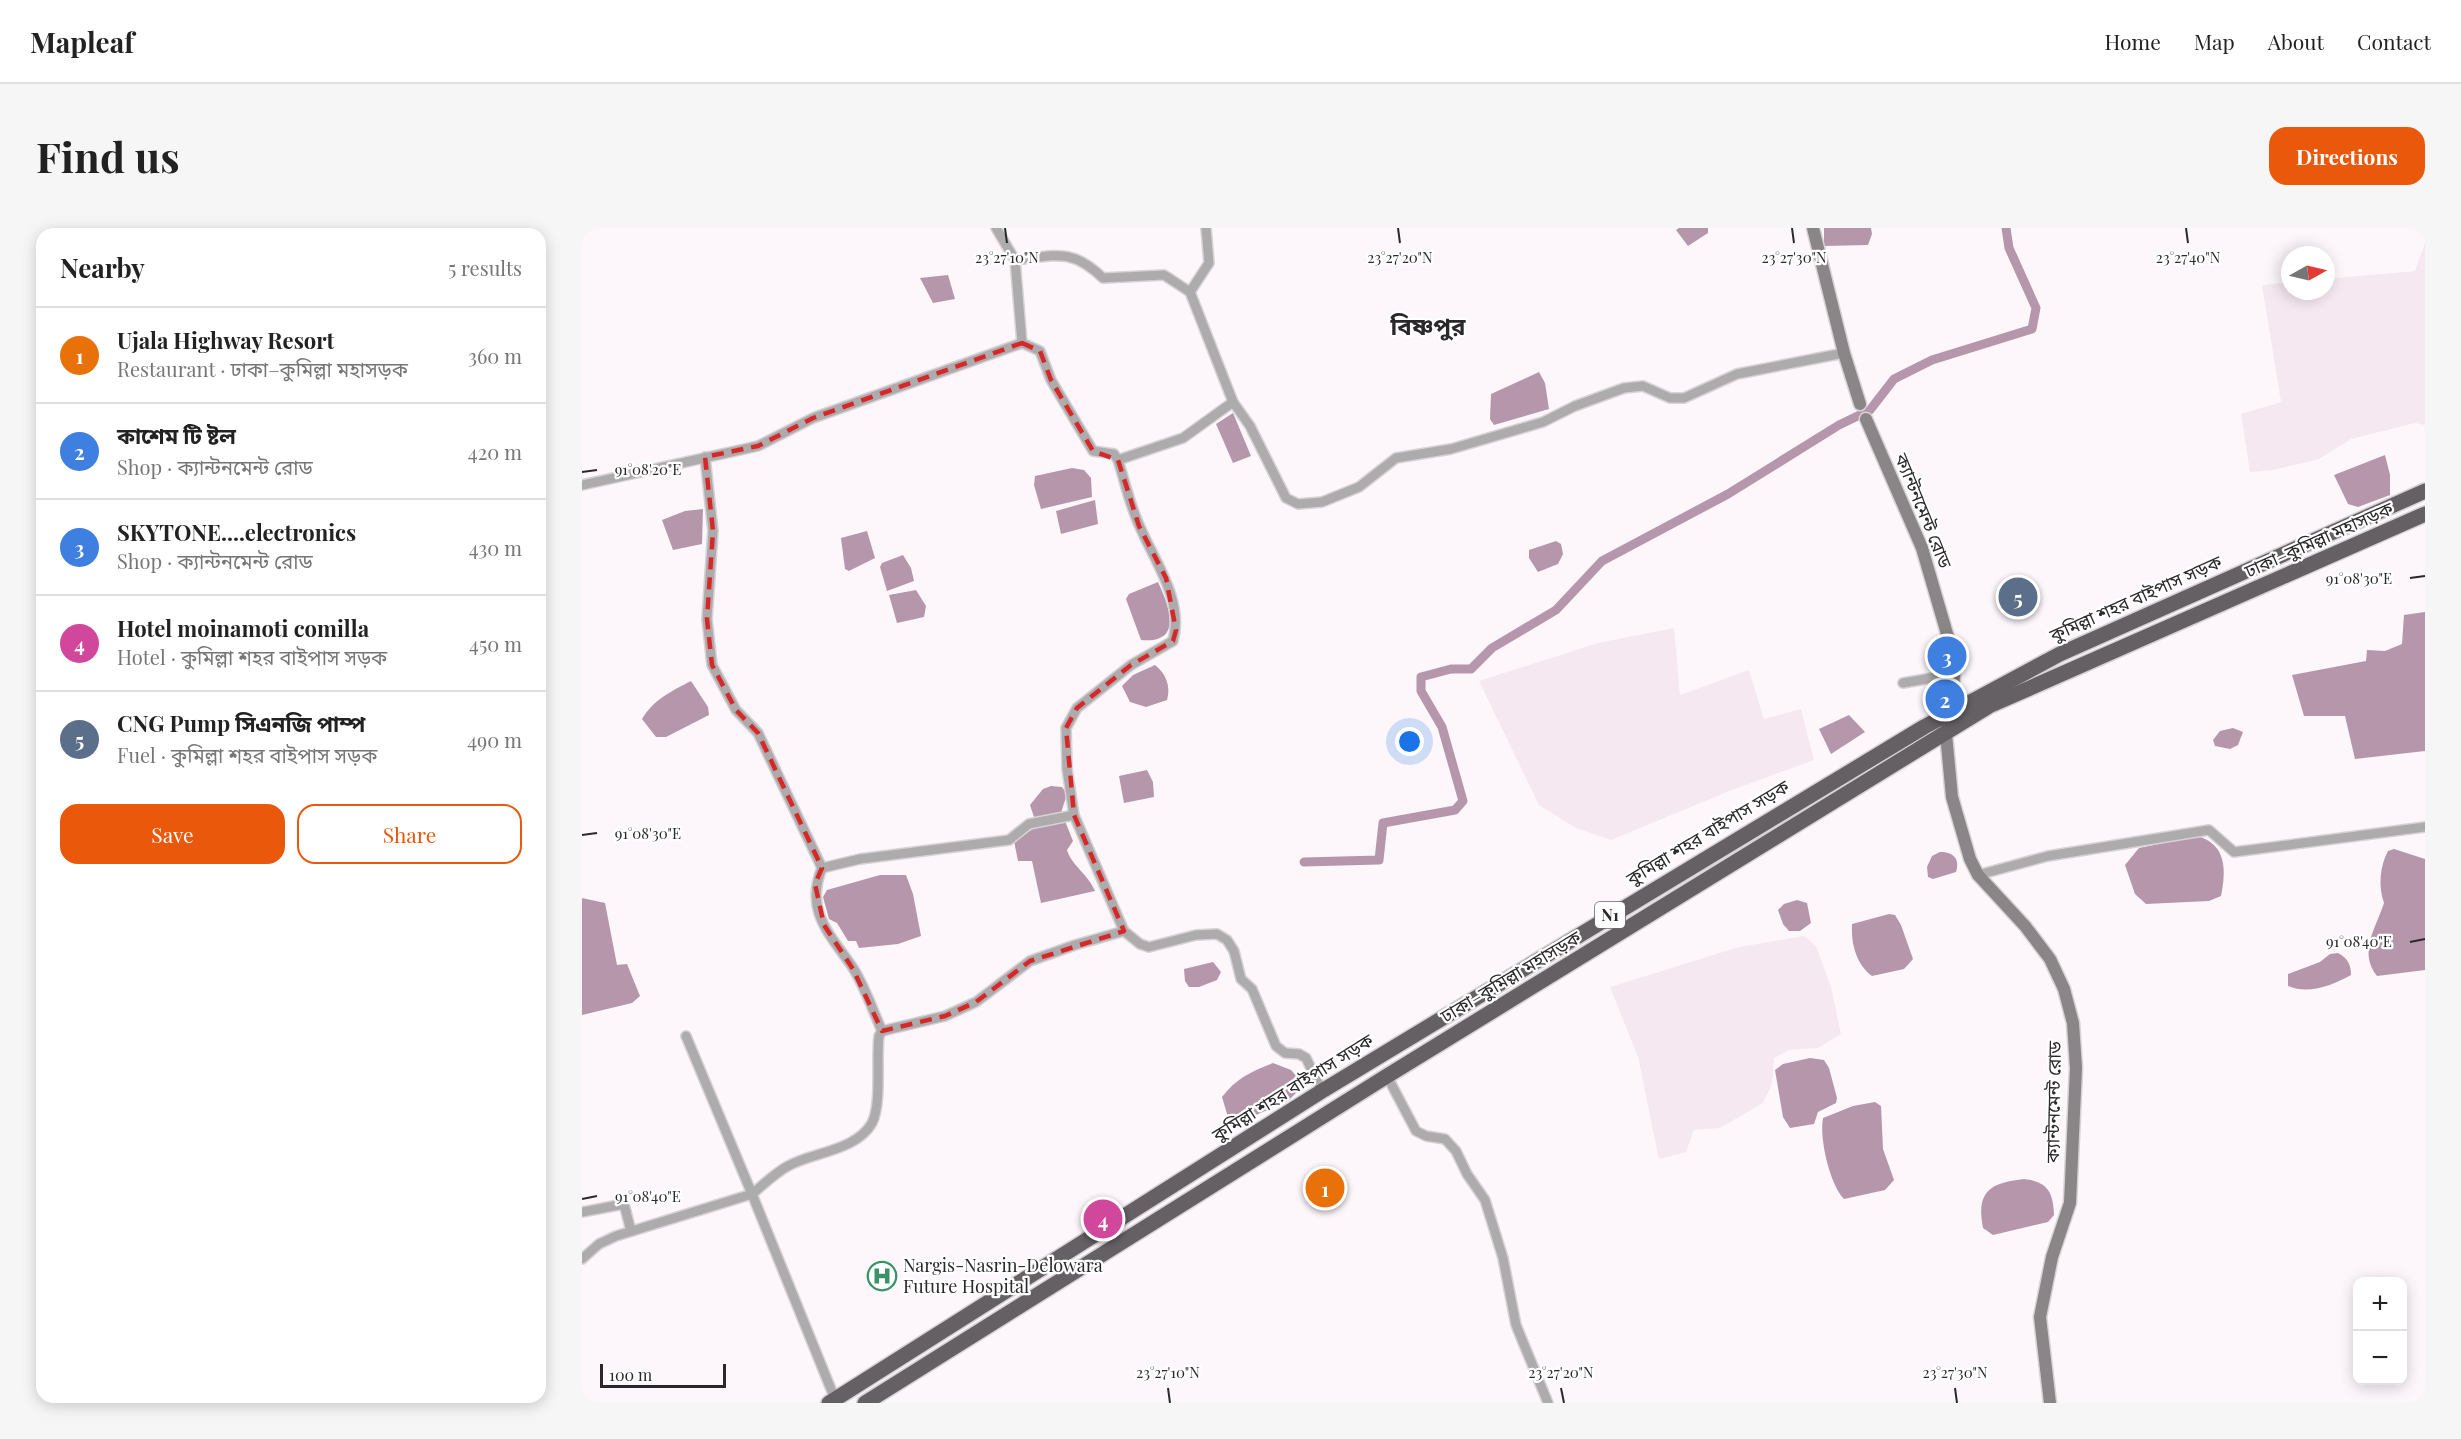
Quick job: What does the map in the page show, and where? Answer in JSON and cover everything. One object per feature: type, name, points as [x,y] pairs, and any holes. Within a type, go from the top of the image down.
[{"type":"highway","name":"কুমিল্লা শহর বাইপাস সড়ক","points":[[832,1401],[1322,1091],[1658,886],[1952,711],[2060,654],[2425,490]]},
{"type":"highway","name":"ঢাকা–কুমিল্লা মহাসড়ক","points":[[865,1403],[1387,1076],[1989,706],[2425,514]]},
{"type":"main road","points":[[1813,228],[1844,353],[1860,404]]},
{"type":"main road","name":"ক্যান্টনমেন্ট রোড","points":[[1866,419],[1928,562],[1950,644],[1954,674],[1952,711],[1946,734],[1952,797],[1970,859],[1978,875],[2025,926],[2050,959],[2064,989],[2073,1023],[2076,1068],[2070,1203],[2052,1257],[2040,1317],[2050,1403]]},
{"type":"street","points":[[996,228],[1016,260],[1022,343]]},
{"type":"street","points":[[1190,292],[1209,263],[1206,228]]},
{"type":"street","points":[[1016,260],[1066,255],[1082,259],[1103,278],[1164,275],[1190,292],[1233,402],[1250,426],[1286,498],[1298,504],[1322,502],[1359,487],[1396,458],[1451,450],[1543,422],[1575,406],[1624,388],[1643,386],[1670,398],[1684,398],[1737,374],[1844,353]]},
{"type":"street","points":[[582,485],[758,446],[813,418],[1022,343],[1040,351],[1051,380],[1094,451],[1114,454],[1118,460],[1139,526],[1166,578],[1176,630],[1173,641],[1131,665],[1077,708],[1066,728],[1067,769],[1074,815],[1124,931],[1140,944],[1149,947],[1196,935],[1217,934],[1227,940],[1234,951],[1241,980],[1252,989],[1276,1046],[1285,1053],[1299,1054],[1306,1058],[1322,1091]]},
{"type":"street","points":[[1118,460],[1183,438],[1233,402]]},
{"type":"street","points":[[705,457],[713,531],[707,619],[712,665],[736,710],[758,733],[822,868],[815,884],[824,925],[832,942],[853,969],[882,1031]]},
{"type":"street","points":[[1903,683],[1954,674]]},
{"type":"street","points":[[822,868],[860,859],[1009,840],[1029,824],[1074,815]]},
{"type":"street","points":[[1978,875],[2048,856],[2209,830],[2235,852],[2425,827]]},
{"type":"street","points":[[582,1259],[599,1244],[631,1231],[752,1194],[786,1167],[812,1154],[837,1150],[862,1134],[872,1122],[876,1104],[879,1036],[882,1031],[945,1016],[976,1002],[1030,961],[1124,931]]},
{"type":"street","points":[[686,1036],[752,1194],[832,1401]]},
{"type":"street","points":[[1387,1076],[1416,1131],[1426,1136],[1445,1139],[1456,1151],[1467,1174],[1485,1200],[1503,1258],[1516,1325],[1548,1403]]},
{"type":"street","points":[[582,1212],[624,1204],[631,1231]]},
{"type":"highlighted area","points":[[1022,343],[1040,351],[1051,380],[1093,451],[1118,460],[1139,526],[1166,578],[1176,630],[1173,641],[1131,665],[1077,708],[1066,728],[1074,815],[1124,931],[1030,961],[976,1002],[945,1016],[882,1031],[853,969],[824,925],[815,884],[822,868],[758,733],[736,710],[712,665],[707,619],[713,531],[705,457],[758,446],[813,418]]},
{"type":"shaded area","points":[[1679,228],[1708,228],[1708,233],[1688,246],[1676,230]]},
{"type":"shaded area","points":[[1824,228],[1871,228],[1872,234],[1868,245],[1824,246]]},
{"type":"shaded area","points":[[2425,243],[2425,425],[2415,423],[2351,439],[2319,459],[2273,470],[2250,472],[2241,414],[2281,402],[2262,285],[2281,283],[2281,300],[2335,300],[2335,278],[2415,271]]},
{"type":"shaded area","points":[[948,275],[955,299],[933,303],[920,278]]},
{"type":"shaded area","points":[[1539,372],[1545,383],[1549,409],[1494,425],[1490,419],[1491,394]]},
{"type":"shaded area","points":[[1233,413],[1251,456],[1233,463],[1216,424]]},
{"type":"shaded area","points":[[2385,455],[2390,475],[2390,495],[2358,507],[2348,504],[2334,475]]},
{"type":"shaded area","points":[[1072,468],[1084,470],[1091,478],[1092,497],[1041,509],[1034,485],[1035,476]]},
{"type":"shaded area","points":[[1095,500],[1098,524],[1061,534],[1056,511]]},
{"type":"shaded area","points":[[703,509],[702,544],[673,550],[662,520],[685,511]]},
{"type":"shaded area","points":[[867,531],[875,558],[849,571],[845,569],[841,538]]},
{"type":"shaded area","points":[[1556,541],[1561,544],[1563,554],[1558,564],[1538,572],[1529,558],[1529,550]]},
{"type":"shaded area","points":[[903,555],[911,568],[914,581],[887,591],[880,567],[882,563]]},
{"type":"shaded area","points":[[1158,582],[1169,612],[1168,630],[1155,640],[1141,640],[1126,599],[1129,594]]},
{"type":"shaded area","points":[[916,590],[926,606],[924,617],[897,623],[889,595]]},
{"type":"shaded area","points":[[2425,612],[2425,751],[2355,759],[2345,716],[2304,716],[2292,675],[2366,661],[2367,650],[2385,651],[2402,644],[2404,615]]},
{"type":"shaded area","points":[[1674,628],[1680,695],[1749,670],[1764,719],[1801,709],[1814,760],[1727,792],[1611,840],[1576,828],[1539,805],[1479,681],[1598,643]]},
{"type":"shaded area","points":[[1155,665],[1167,681],[1167,700],[1146,707],[1130,702],[1122,686],[1133,675]]},
{"type":"shaded area","points":[[691,681],[708,707],[709,715],[666,737],[656,737],[642,719],[658,701]]},
{"type":"shaded area","points":[[1849,715],[1865,732],[1831,754],[1819,729]]},
{"type":"shaded area","points":[[2233,728],[2243,732],[2238,745],[2230,749],[2215,746],[2213,740],[2220,731]]},
{"type":"shaded area","points":[[1147,770],[1153,782],[1154,797],[1124,803],[1119,776]]},
{"type":"shaded area","points":[[1051,786],[1062,787],[1067,794],[1061,813],[1034,817],[1030,805],[1043,789]]},
{"type":"shaded area","points":[[1065,821],[1073,841],[1067,850],[1069,856],[1095,891],[1041,903],[1032,861],[1018,861],[1014,841],[1039,825]]},
{"type":"shaded area","points":[[2198,836],[2208,840],[2219,852],[2224,868],[2221,896],[2209,901],[2146,904],[2135,894],[2125,865],[2139,848]]},
{"type":"shaded area","points":[[2394,849],[2425,859],[2425,970],[2377,976],[2369,958],[2370,940],[2384,903],[2381,883],[2383,863],[2388,851]]},
{"type":"shaded area","points":[[1940,852],[1949,853],[1955,857],[1956,872],[1933,879],[1928,877],[1927,867],[1932,856]]},
{"type":"shaded area","points":[[880,875],[906,875],[913,894],[921,936],[898,944],[859,948],[856,941],[848,941],[837,923],[829,919],[823,897],[827,890]]},
{"type":"shaded area","points":[[582,898],[605,903],[617,965],[627,964],[640,996],[632,1003],[582,1015]]},
{"type":"shaded area","points":[[1797,900],[1807,903],[1811,923],[1800,931],[1789,931],[1783,924],[1778,910],[1784,904]]},
{"type":"shaded area","points":[[1889,914],[1895,915],[1901,925],[1913,959],[1904,969],[1872,976],[1858,960],[1852,939],[1852,924]]},
{"type":"shaded area","points":[[1804,936],[1816,946],[1831,987],[1841,1034],[1818,1048],[1788,1050],[1774,1058],[1772,1084],[1763,1103],[1720,1128],[1694,1130],[1686,1152],[1659,1159],[1638,1057],[1610,987],[1739,947]]},
{"type":"shaded area","points":[[2338,953],[2348,962],[2351,975],[2329,985],[2312,989],[2296,989],[2288,986],[2288,974],[2320,962],[2330,954]]},
{"type":"shaded area","points":[[1213,962],[1221,972],[1217,980],[1199,987],[1189,987],[1185,981],[1184,969]]},
{"type":"shaded area","points":[[1810,1058],[1824,1060],[1829,1068],[1837,1098],[1836,1103],[1818,1112],[1814,1124],[1790,1128],[1783,1117],[1775,1070],[1783,1064]]},
{"type":"shaded area","points":[[1273,1063],[1291,1070],[1299,1079],[1298,1091],[1288,1101],[1242,1121],[1228,1117],[1222,1097],[1232,1085],[1244,1076]]},
{"type":"shaded area","points":[[1875,1102],[1881,1106],[1883,1149],[1894,1180],[1885,1190],[1844,1199],[1834,1183],[1827,1161],[1822,1127],[1823,1118],[1853,1106]]},
{"type":"shaded area","points":[[2024,1179],[2039,1183],[2048,1190],[2054,1215],[2048,1222],[1993,1235],[1983,1228],[1981,1216],[1984,1198],[1988,1191],[2002,1183]]},
{"type":"waterway","points":[[1304,862],[1379,860],[1383,823],[1455,810],[1463,801],[1442,727],[1421,691],[1421,677],[1451,669],[1471,669],[1492,648],[1556,610],[1602,561],[1728,494],[1839,425],[1870,410],[1894,379],[1932,360],[2032,329],[2036,308],[2009,248],[2006,228]]},
{"type":"place","name":"CNG Pump সিএনজি পাম্প","points":[[2018,597]]},
{"type":"place","name":"SKYTONE....electronics","points":[[1947,656]]},
{"type":"place","name":"কাশেম টি ষ্টল","points":[[1945,699]]},
{"type":"place","name":"Ujala Highway Resort","points":[[1325,1188]]},
{"type":"place","name":"Hotel moinamoti comilla","points":[[1103,1219]]},
{"type":"place","name":"Nargis-Nasrin-Delowara Future Hospital","points":[[882,1276]]},
{"type":"district","name":"বিষ্ণপুর","points":[[1428,327]]}]
